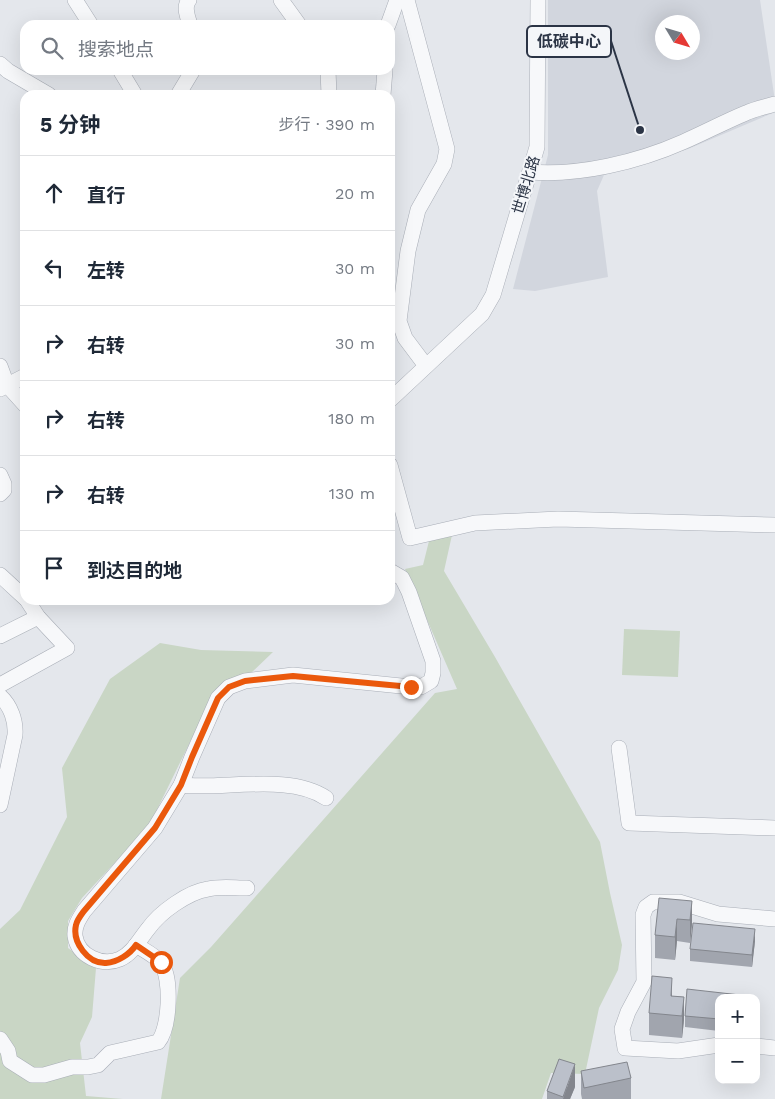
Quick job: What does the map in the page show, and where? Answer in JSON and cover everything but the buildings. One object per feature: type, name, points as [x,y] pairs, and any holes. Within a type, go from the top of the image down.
[{"type":"street","points":[[75,0],[88,20]]},
{"type":"street","points":[[189,0],[186,10],[189,20]]},
{"type":"street","points":[[281,0],[295,20]]},
{"type":"street","points":[[390,20],[397,0]]},
{"type":"street","points":[[407,0],[427,80],[441,120],[447,148],[444,164],[418,210],[408,252],[399,321],[405,338],[426,366]]},
{"type":"street","name":"世博北路","points":[[395,395],[482,314],[493,295],[537,147],[538,0]]},
{"type":"street","points":[[0,64],[40,90]]},
{"type":"street","points":[[123,75],[133,90]]},
{"type":"street","points":[[181,90],[190,75]]},
{"type":"street","points":[[328,75],[329,90]]},
{"type":"street","points":[[383,90],[385,75]]},
{"type":"street","points":[[530,172],[547,173],[589,169],[632,160],[682,143],[746,113],[775,104]]},
{"type":"street","points":[[0,366],[4,387],[20,401]]},
{"type":"street","points":[[4,387],[20,379]]},
{"type":"street","points":[[0,475],[4,484],[4,490],[0,494]]},
{"type":"street","points":[[396,507],[410,538],[475,523],[558,519],[775,525]]},
{"type":"street","points":[[247,888],[208,889],[198,892],[169,908],[157,917],[133,950],[120,959],[105,963],[94,960],[85,954],[78,944],[75,935],[76,924],[84,911],[155,828],[181,785],[218,698],[229,687],[245,681],[293,676],[411,687],[421,687],[431,681],[433,661],[409,592],[402,578],[395,573]]},
{"type":"street","points":[[0,575],[20,593]]},
{"type":"street","points":[[0,685],[67,648],[38,617],[30,605]]},
{"type":"street","points":[[0,636],[38,617]]},
{"type":"street","points":[[0,696],[8,707],[15,724],[15,735],[0,805]]},
{"type":"street","points":[[619,748],[629,823],[775,828]]},
{"type":"street","points":[[181,785],[195,787],[261,784],[286,785],[318,792],[326,798]]},
{"type":"street","points":[[715,1046],[678,1051],[625,1048],[622,1029],[628,1012],[644,982],[643,915],[646,907],[653,902],[679,902],[718,914],[775,919]]},
{"type":"street","points":[[0,1039],[8,1051],[5,1062],[32,1075],[44,1075],[72,1067],[98,1065],[110,1054],[158,1042],[162,1038],[165,1027],[168,982],[166,972],[161,962],[136,945]]},
{"type":"street","points":[[760,1046],[775,1048]]},
{"type":"shaded area","points":[[548,0],[760,0],[775,112],[688,149],[604,175],[597,191],[608,277],[535,291],[513,289],[548,155]]},
{"type":"green space","points":[[452,535],[444,571],[600,842],[622,945],[618,970],[599,1008],[585,1074],[551,1073],[542,1099],[161,1099],[180,978],[211,947],[435,693],[457,689],[405,569],[423,565],[429,541]]},
{"type":"green space","points":[[624,629],[680,631],[678,677],[622,675]]},
{"type":"green space","points":[[160,643],[201,650],[273,652],[251,673],[214,693],[149,826],[82,898],[68,921],[68,948],[96,968],[92,1017],[80,1043],[86,1096],[123,1099],[0,1099],[0,929],[20,910],[67,817],[62,768],[110,679]]},
{"type":"place","name":"低碳中心","points":[[640,130]]},
{"type":"route","points":[[161,962],[136,945],[133,950],[120,959],[105,963],[94,960],[85,954],[78,944],[75,935],[76,924],[84,911],[155,828],[181,785],[218,698],[229,687],[245,681],[293,676],[411,687]]}]
